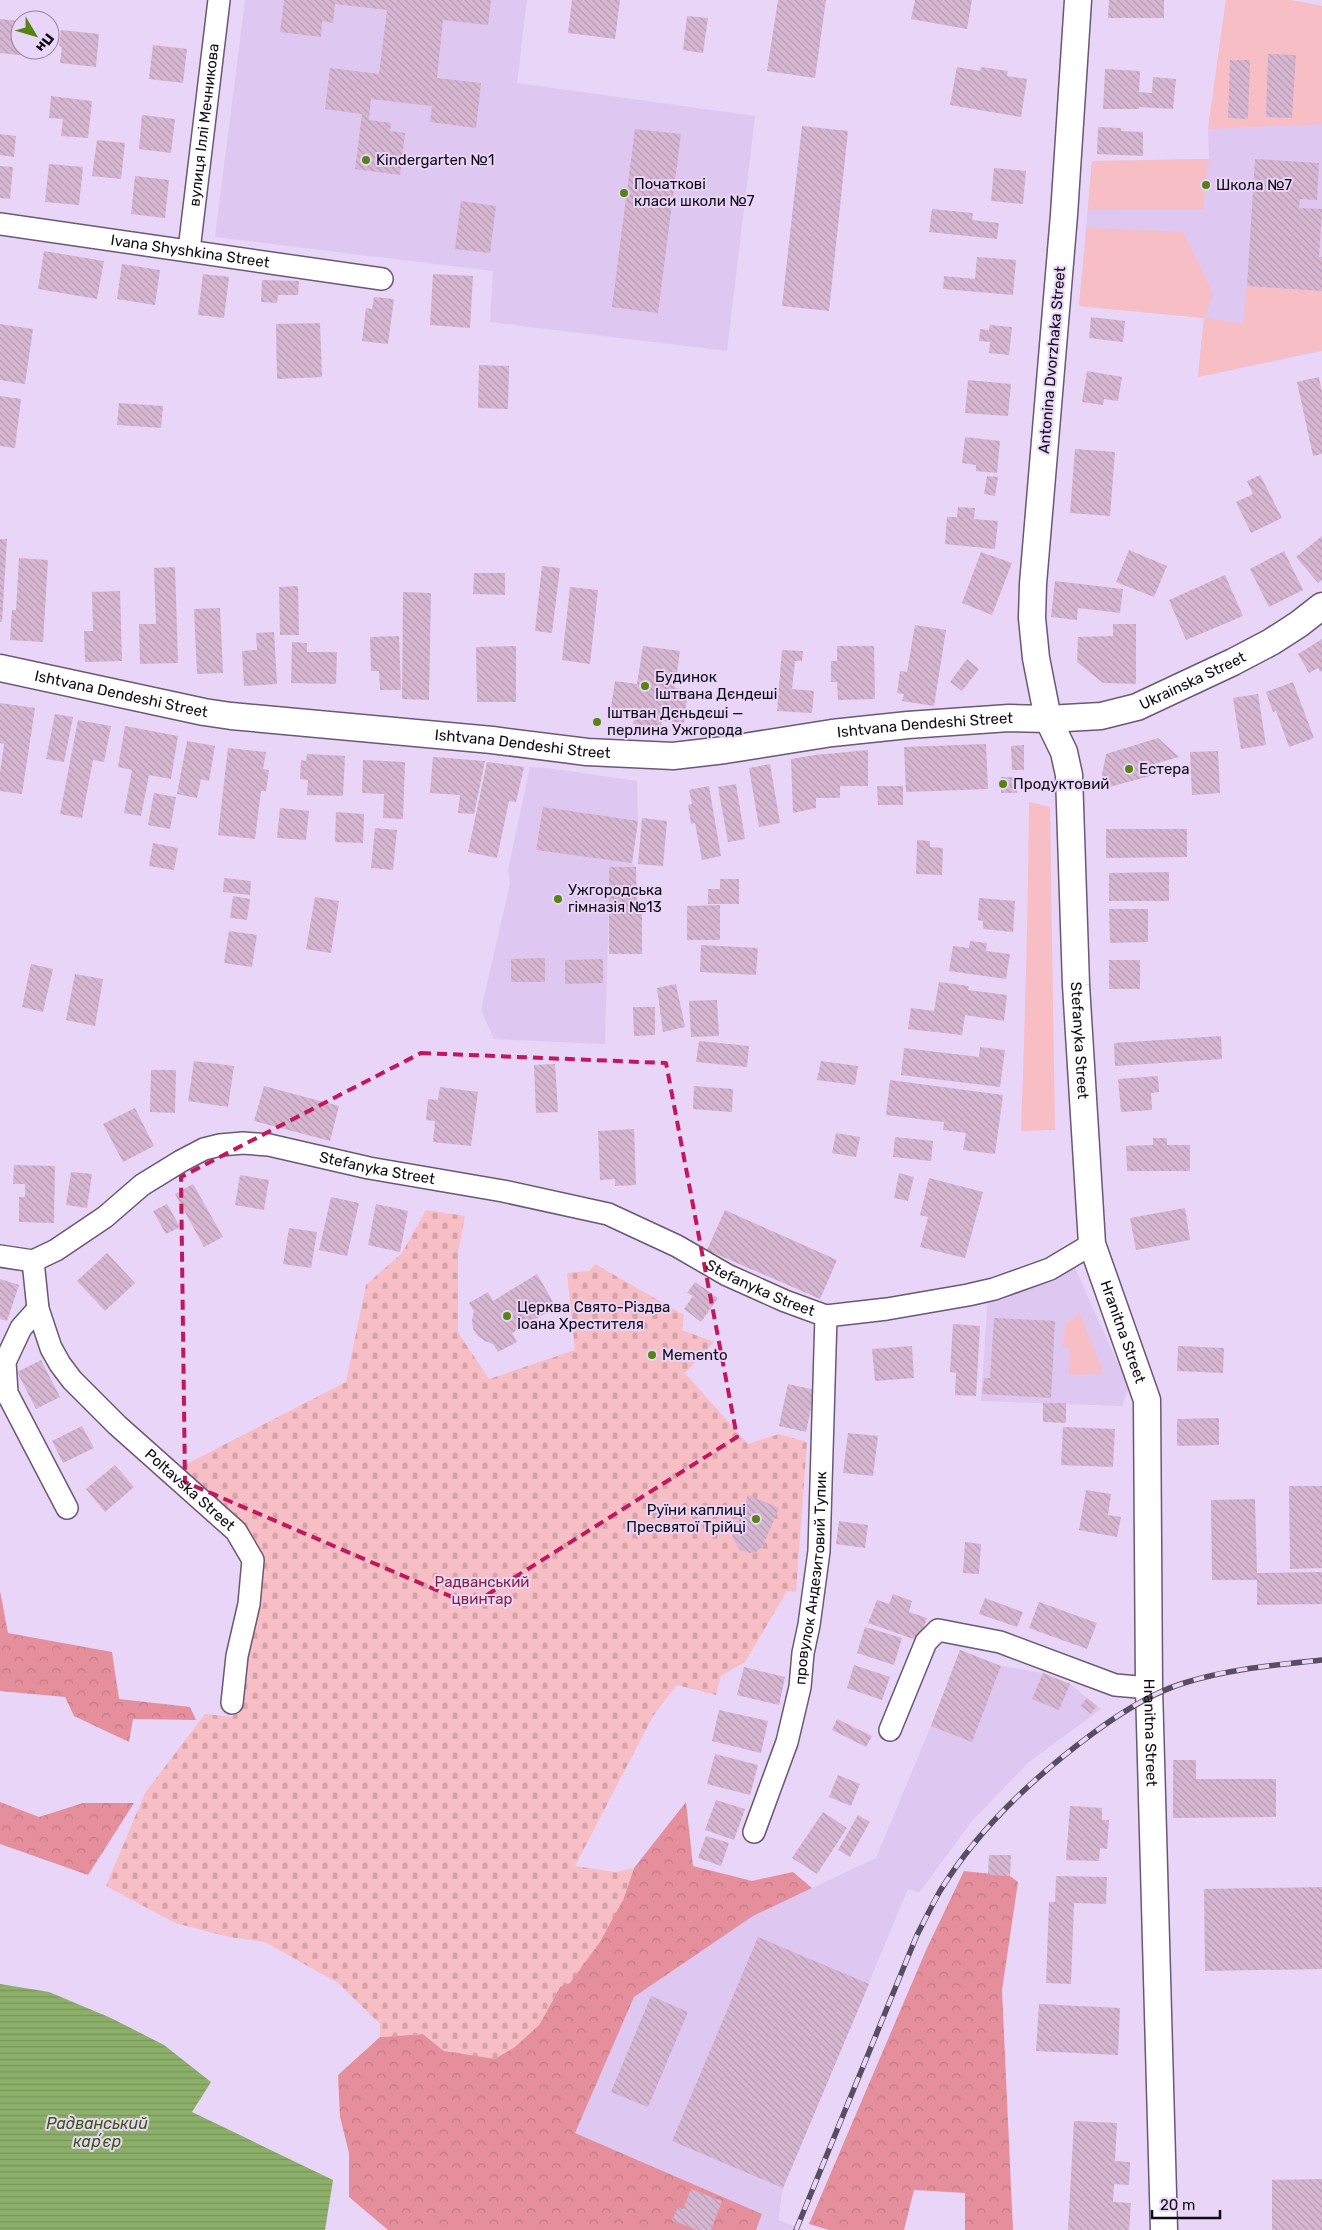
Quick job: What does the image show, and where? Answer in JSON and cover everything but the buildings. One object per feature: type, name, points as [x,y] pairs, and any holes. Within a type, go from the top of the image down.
[{"type":"street","name":"вулиця Іллі Мечникова","points":[[189,250],[219,0]]},
{"type":"street","name":"Antonina Dvorzhaka Street","points":[[1048,719],[1036,658],[1032,618],[1033,584],[1064,214],[1078,0]]},
{"type":"street","name":"Ivana Shyshkina Street","points":[[0,224],[382,279]]},
{"type":"street","name":"Ukrainska Street","points":[[1048,719],[1102,716],[1137,707],[1271,642],[1322,606]]},
{"type":"street","name":"Ishtvana Dendeshi Street","points":[[0,668],[213,713],[637,756],[673,756],[908,725],[1009,718],[1048,719]]},
{"type":"street","name":"Stefanyka Street","points":[[33,1261],[56,1250],[105,1217],[142,1185],[204,1149],[235,1144],[269,1145],[369,1168],[503,1191],[608,1214],[678,1246],[727,1275],[784,1301],[826,1316],[887,1309],[968,1295],[994,1289],[1050,1269],[1092,1244],[1076,985],[1069,775],[1064,752],[1048,719]]},
{"type":"street","name":"Hranitna Street","points":[[1092,1244],[1147,1400],[1149,1688],[1164,2230]]},
{"type":"street","points":[[0,1256],[33,1261]]},
{"type":"street","name":"Poltavska Street","points":[[33,1261],[38,1309],[51,1348],[60,1364],[72,1380],[117,1424],[236,1531],[253,1560],[249,1604],[237,1656],[232,1703]]},
{"type":"street","points":[[38,1309],[21,1328],[5,1362],[6,1394],[67,1508]]},
{"type":"street","name":"провулок Андезитовий Тупик","points":[[754,1832],[787,1742],[800,1687],[803,1653],[819,1551],[826,1316]]},
{"type":"street","points":[[890,1730],[926,1642],[938,1630],[1000,1642],[1115,1685],[1149,1688]]},
{"type":"highlighted area","points":[[421,1053],[666,1063],[737,1437],[471,1605],[185,1482],[181,1177]]},
{"type":"shaded area","points":[[245,0],[527,0],[517,83],[755,116],[727,351],[490,322],[493,271],[215,237]]},
{"type":"shaded area","name":"Школа №7","points":[[1226,0],[1290,0],[1322,6],[1322,351],[1198,377],[1204,318],[1079,306],[1092,161],[1209,159],[1208,129]]},
{"type":"shaded area","name":"Ужгородська гімназія №13","points":[[530,767],[637,781],[638,821],[632,863],[636,867],[610,867],[605,1044],[494,1039],[481,1010],[510,884],[508,870]]},
{"type":"shaded area","points":[[1074,1266],[1129,1388],[1122,1406],[981,1401],[988,1296]]},
{"type":"shaded area","points":[[960,1650],[1001,1666],[1043,1673],[1070,1684],[1101,1709],[1029,1762],[972,1821],[919,1893],[908,1889],[783,2188],[778,2220],[804,2230],[756,2230],[762,2215],[575,2133],[634,1997],[753,1916],[876,1858],[931,1726]]},
{"type":"green space","points":[[1226,0],[1290,0],[1322,6],[1322,124],[1208,129]]},
{"type":"green space","points":[[1209,159],[1203,209],[1088,210],[1092,161]]},
{"type":"green space","points":[[1087,228],[1183,232],[1213,293],[1205,318],[1243,324],[1247,286],[1322,291],[1322,350],[1198,377],[1204,318],[1079,306]]},
{"type":"green space","points":[[1029,802],[1050,807],[1055,1130],[1021,1131],[1026,967]]},
{"type":"green space","name":"Радванський цвинтар","points":[[426,1210],[465,1216],[458,1253],[458,1332],[489,1379],[575,1350],[567,1273],[589,1271],[595,1264],[684,1315],[682,1330],[714,1342],[685,1373],[748,1444],[779,1434],[807,1442],[796,1592],[787,1591],[745,1662],[721,1676],[716,1695],[677,1685],[653,1716],[575,1866],[615,1872],[634,1868],[623,1900],[600,1942],[570,1983],[560,1987],[539,2025],[515,2047],[495,2059],[444,2051],[423,2034],[380,2037],[380,2024],[338,1983],[265,1942],[229,1937],[175,1923],[106,1886],[145,1793],[205,1714],[233,1717],[259,1550],[177,1469],[346,1382],[366,1285],[402,1253]]},
{"type":"green space","points":[[1080,1313],[1102,1369],[1101,1374],[1069,1375],[1070,1348],[1063,1348],[1065,1325]]},
{"type":"green space","points":[[0,1591],[8,1633],[112,1652],[119,1699],[190,1707],[196,1720],[133,1719],[129,1742],[74,1716],[65,1697],[0,1691]]},
{"type":"green space","points":[[0,1802],[39,1817],[83,1803],[134,1803],[88,1875],[0,1844]]},
{"type":"green space","points":[[686,1802],[693,1866],[752,1881],[793,1872],[812,1888],[753,1916],[634,1997],[575,2133],[762,2214],[756,2230],[388,2230],[349,2197],[349,2153],[340,2117],[338,2075],[380,2037],[423,2034],[444,2051],[539,2025],[560,1987],[623,1900],[634,1868]]},
{"type":"green space","points":[[964,1871],[1010,1876],[1018,1882],[1002,1990],[1013,2230],[965,2230],[965,2193],[914,2190],[904,2230],[829,2230],[809,2224],[927,1948]]},
{"type":"water","name":"Радванський карʼєр","points":[[0,1984],[49,1992],[111,2018],[164,2045],[211,2082],[192,2112],[333,2180],[325,2230],[0,2230]]},
{"type":"railway","points":[[796,2230],[917,1935],[940,1891],[955,1868],[990,1825],[1028,1786],[1070,1751],[1113,1719],[1160,1692],[1218,1674],[1322,1660]]},
{"type":"place","name":"Kindergarten №1","points":[[366,160]]},
{"type":"place","name":"Школа №7","points":[[1206,185]]},
{"type":"place","name":"Початкові класи школи №7","points":[[624,193]]},
{"type":"place","name":"Будинок Іштвана Дєндеші","points":[[645,686]]},
{"type":"place","name":"Іштван Дєньдєші — перлина Ужгорода","points":[[597,722]]},
{"type":"place","name":"Естера","points":[[1129,769]]},
{"type":"place","name":"Продуктовий","points":[[1003,784]]},
{"type":"place","name":"Ужгородська гімназія №13","points":[[558,899]]},
{"type":"place","name":"Церква Свято-Різдва Іоана Хрестителя","points":[[507,1316]]},
{"type":"place","name":"Memento","points":[[652,1355]]},
{"type":"place","name":"Руїни каплиці Пресвятої Трійці","points":[[756,1519]]}]
